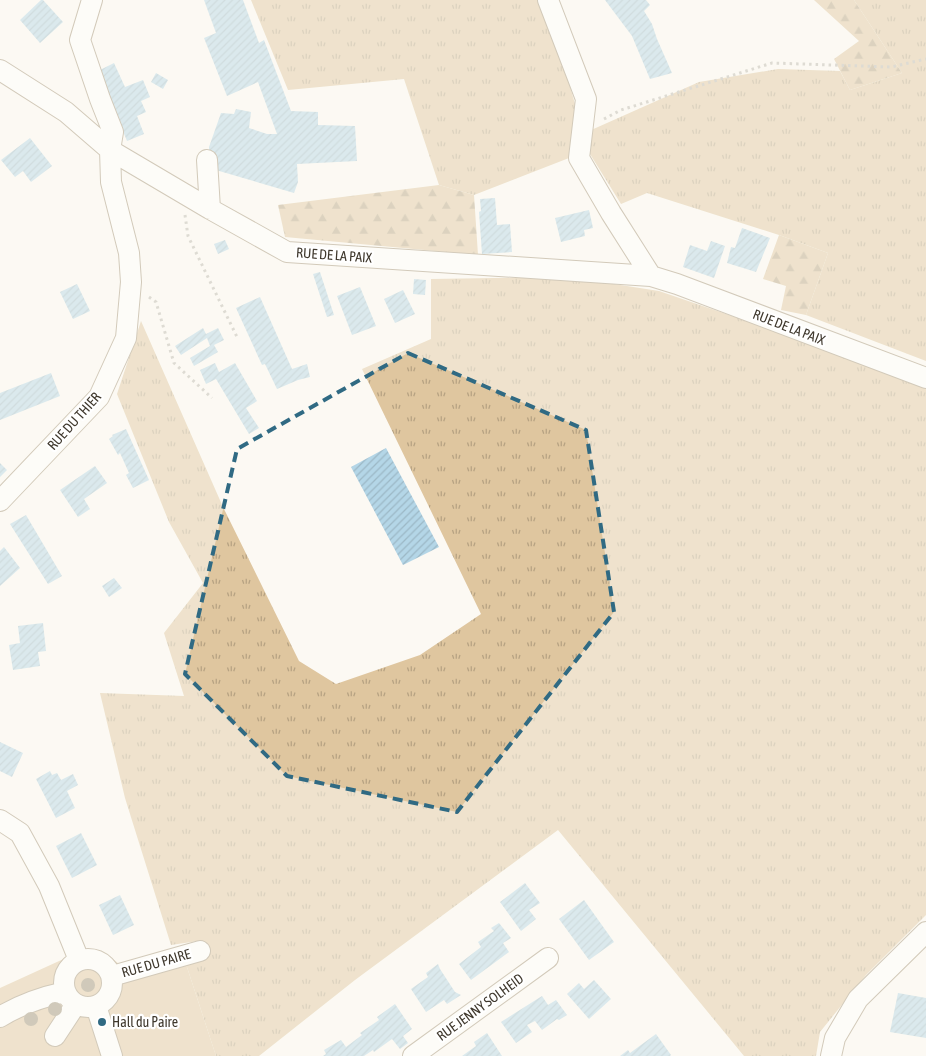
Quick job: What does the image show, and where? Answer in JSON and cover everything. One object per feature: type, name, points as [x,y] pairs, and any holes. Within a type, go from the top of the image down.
[{"type":"street","points":[[92,0],[80,40],[113,132],[110,150]]},
{"type":"street","points":[[548,0],[586,99],[579,158],[611,213],[652,276]]},
{"type":"street","name":"RUE DE LA PAIX","points":[[0,70],[66,112],[110,150],[288,252],[652,276],[926,378]]},
{"type":"street","name":"RUE DU THIER","points":[[0,501],[99,397],[126,338],[131,282],[129,253],[110,182],[110,150]]},
{"type":"street","points":[[207,160],[210,209]]},
{"type":"street","points":[[0,820],[20,833],[48,886],[80,960],[72,964],[67,970],[63,985],[71,998],[82,1006],[96,1006],[112,1056]]},
{"type":"street","points":[[831,1056],[835,1038],[858,999],[926,932]]},
{"type":"street","name":"RUE DU PAIRE","points":[[112,976],[200,951]]},
{"type":"street","name":"RUE DU PAIRE","points":[[80,960],[87,958],[102,962],[112,976],[111,990],[108,997],[96,1006]]},
{"type":"street","name":"RUE JENNY SOLHEID","points":[[413,1056],[548,958]]},
{"type":"street","points":[[0,1017],[41,997],[71,998]]},
{"type":"street","points":[[55,1036],[71,998]]},
{"type":"path","points":[[583,130],[621,110],[772,63],[891,67],[926,59]]},
{"type":"path","points":[[181,192],[188,236],[238,339]]},
{"type":"path","points":[[131,282],[156,302],[174,363],[212,398]]},
{"type":"highlighted area","points":[[408,353],[586,430],[614,612],[457,812],[287,776],[185,674],[237,449]]},
{"type":"green space","points":[[251,0],[538,0],[565,69],[577,111],[569,158],[474,195],[439,185],[404,79],[288,90]]},
{"type":"green space","points":[[814,0],[854,0],[902,73],[850,90],[834,59],[859,41]]},
{"type":"green space","points":[[854,0],[926,0],[926,361],[806,315],[828,253],[779,235],[647,193],[621,204],[585,146],[589,131],[699,82],[778,69],[840,71],[850,90],[902,73]]},
{"type":"green space","points":[[439,185],[474,195],[478,255],[285,237],[278,205]]},
{"type":"green space","points":[[779,235],[828,253],[806,315],[781,310],[786,286],[763,279]]},
{"type":"green space","points":[[569,277],[659,291],[814,344],[926,387],[926,915],[866,975],[820,1032],[816,1056],[744,1056],[558,830],[355,980],[259,1056],[216,1056],[186,964],[202,960],[198,941],[171,945],[125,798],[100,693],[184,696],[164,633],[203,583],[169,522],[117,394],[141,321],[223,507],[299,661],[336,684],[420,655],[481,614],[362,369],[431,339],[431,279]]},
{"type":"green space","name":"Hall du Paire","points":[[81,951],[107,954],[119,964],[186,964],[216,1056],[0,1056],[0,988]]},
{"type":"building","points":[[41,0],[63,22],[40,43],[20,20]]},
{"type":"building","points":[[204,0],[243,0],[259,43],[264,40],[291,111],[318,112],[318,125],[355,126],[357,161],[297,164],[298,182],[294,193],[209,168],[209,147],[221,113],[234,114],[236,109],[251,112],[249,128],[267,134],[277,134],[258,82],[227,96],[204,38],[216,33]]},
{"type":"building","points":[[605,0],[646,0],[650,5],[644,11],[652,24],[672,73],[650,79],[632,36]]},
{"type":"building","points":[[114,63],[125,87],[143,80],[150,97],[141,101],[146,112],[137,116],[144,134],[127,141],[98,71]]},
{"type":"building","points":[[156,73],[168,80],[163,89],[151,82]]},
{"type":"building","points":[[30,138],[52,166],[31,182],[23,171],[15,177],[1,160]]},
{"type":"building","points":[[495,198],[497,225],[510,224],[512,252],[482,254],[480,199]]},
{"type":"building","points":[[589,210],[593,228],[584,230],[585,236],[561,242],[555,218]]},
{"type":"building","points":[[742,228],[770,238],[756,272],[727,263],[731,247],[735,248]]},
{"type":"building","points":[[225,240],[229,249],[218,254],[214,244]]},
{"type":"building","points":[[711,241],[725,246],[714,278],[683,267],[690,245],[707,251]]},
{"type":"building","points":[[320,272],[334,315],[327,317],[313,274]]},
{"type":"building","points":[[414,279],[426,280],[425,295],[413,294]]},
{"type":"building","points":[[77,284],[90,311],[73,319],[60,292]]},
{"type":"building","points":[[360,287],[376,326],[352,335],[337,296]]},
{"type":"building","points":[[403,290],[415,314],[395,323],[384,299]]},
{"type":"building","points":[[260,297],[292,369],[307,364],[310,377],[277,389],[265,364],[262,365],[236,308]]},
{"type":"building","points":[[203,328],[206,334],[218,328],[224,340],[214,345],[218,352],[194,366],[190,358],[210,346],[207,338],[181,355],[175,346]]},
{"type":"building","points":[[215,363],[219,372],[235,363],[257,401],[246,408],[259,428],[249,434],[216,379],[206,384],[200,370]]},
{"type":"building","points":[[51,373],[60,396],[0,420],[0,393]]},
{"type":"building","points":[[126,429],[149,480],[133,488],[126,475],[129,473],[120,453],[118,455],[109,439],[112,435]]},
{"type":"building","points":[[386,448],[439,547],[403,565],[351,467]]},
{"type":"building","points":[[0,463],[7,470],[0,477]]},
{"type":"building","points":[[95,466],[107,483],[84,499],[90,509],[78,517],[60,490]]},
{"type":"building","points":[[26,515],[62,576],[48,584],[10,524]]},
{"type":"building","points":[[4,547],[20,568],[0,586],[0,551]]},
{"type":"building","points":[[114,578],[122,588],[109,597],[102,586]]},
{"type":"building","points":[[43,623],[46,651],[38,652],[40,666],[13,670],[9,645],[20,643],[18,626]]},
{"type":"building","points":[[0,742],[23,753],[12,777],[0,771]]},
{"type":"building","points":[[50,771],[52,775],[57,773],[61,780],[73,774],[78,785],[67,791],[75,808],[56,818],[36,779]]},
{"type":"building","points":[[81,833],[97,865],[72,878],[56,846]]},
{"type":"building","points":[[525,883],[540,903],[529,910],[536,919],[521,931],[500,902]]},
{"type":"building","points":[[120,895],[134,925],[113,935],[99,905]]},
{"type":"building","points":[[584,900],[614,942],[589,960],[559,919]]},
{"type":"building","points":[[499,923],[511,938],[503,943],[509,952],[471,980],[459,964],[481,947],[478,942],[494,931],[491,928]]},
{"type":"building","points":[[438,964],[455,992],[461,995],[447,1004],[444,1000],[426,1012],[411,989],[428,977],[426,973]]},
{"type":"building","points":[[594,980],[611,999],[589,1019],[567,994],[579,983],[584,989]]},
{"type":"building","points":[[898,993],[926,998],[926,1038],[890,1032]]},
{"type":"building","points":[[542,996],[548,1005],[556,1000],[567,1015],[559,1020],[557,1019],[542,1030],[535,1021],[527,1025],[532,1032],[516,1043],[501,1022]]},
{"type":"building","points":[[395,1004],[412,1029],[403,1036],[408,1043],[400,1049],[392,1039],[374,1052],[373,1050],[364,1056],[323,1056],[326,1054],[324,1050],[341,1040],[346,1047],[362,1035],[360,1033],[379,1020],[377,1017]]},
{"type":"building","points":[[487,1033],[502,1056],[462,1056],[476,1046],[474,1042]]},
{"type":"building","points":[[656,1034],[670,1056],[620,1056],[628,1050],[630,1053]]},
{"type":"place","name":"Hall du Paire","points":[[102,1022]]}]
